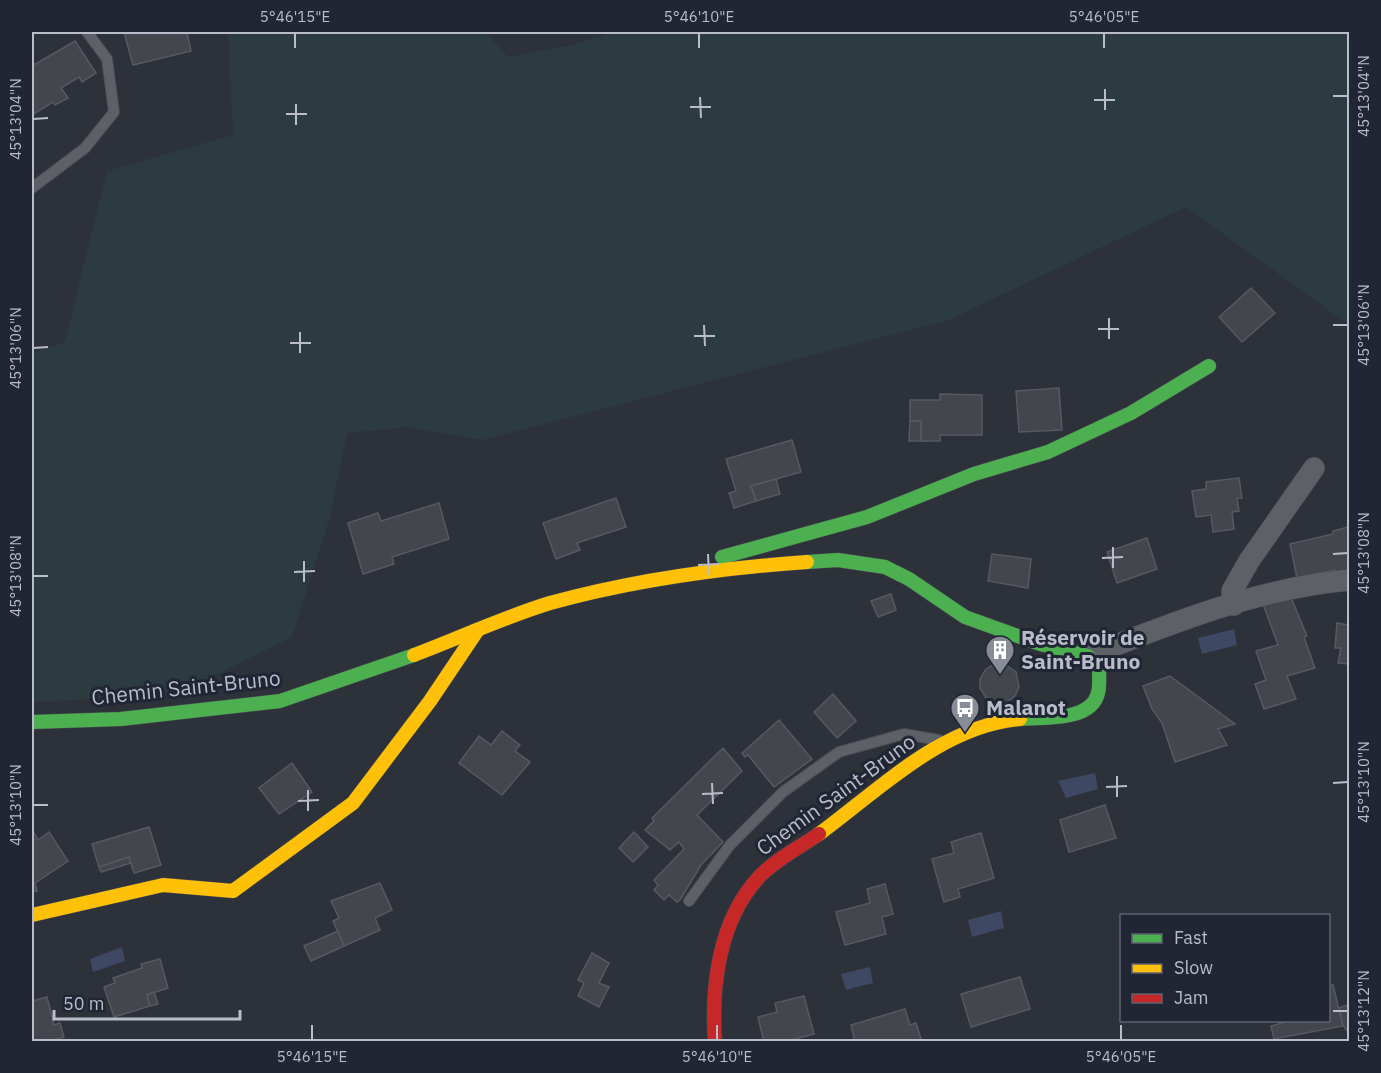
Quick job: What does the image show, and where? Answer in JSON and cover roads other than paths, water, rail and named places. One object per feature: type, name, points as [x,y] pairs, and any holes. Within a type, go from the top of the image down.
[{"type":"street","points":[[714,570],[719,559],[748,548],[870,516],[977,473],[1046,453],[1112,425],[1209,366]]},
{"type":"street","points":[[1234,604],[1232,591],[1249,561],[1314,468]]},
{"type":"street","name":"Chemin Saint-Bruno","points":[[32,722],[121,720],[280,702],[353,678],[548,604],[622,585],[714,570],[838,560],[885,567],[909,579],[964,617],[1040,644],[1088,657],[1099,669],[1098,694],[1092,705],[1074,715],[1009,720],[964,733],[915,759],[871,796],[760,876],[746,892],[736,911],[723,949],[714,996],[715,1041]]},
{"type":"street","points":[[1088,657],[1155,629],[1234,604],[1286,589],[1350,580]]},
{"type":"street","points":[[32,915],[163,885],[233,891],[353,803],[430,701],[477,631]]},
{"type":"lane","points":[[32,188],[85,148],[114,112],[107,59],[87,32]]},
{"type":"lane","points":[[689,901],[730,845],[783,792],[839,752],[904,734],[948,742]]},
{"type":"water","points":[[1234,629],[1237,645],[1202,654],[1198,638]]},
{"type":"water","points":[[1095,773],[1098,789],[1066,798],[1058,781]]},
{"type":"water","points":[[1001,911],[1004,928],[972,937],[968,920]]},
{"type":"water","points":[[122,947],[125,961],[93,972],[90,959]]},
{"type":"water","points":[[870,967],[873,983],[846,990],[841,974]]},
{"type":"place","name":"Réservoir de Saint-Bruno","points":[[1000,676]]},
{"type":"place","name":"Malanot","points":[[965,734]]}]
